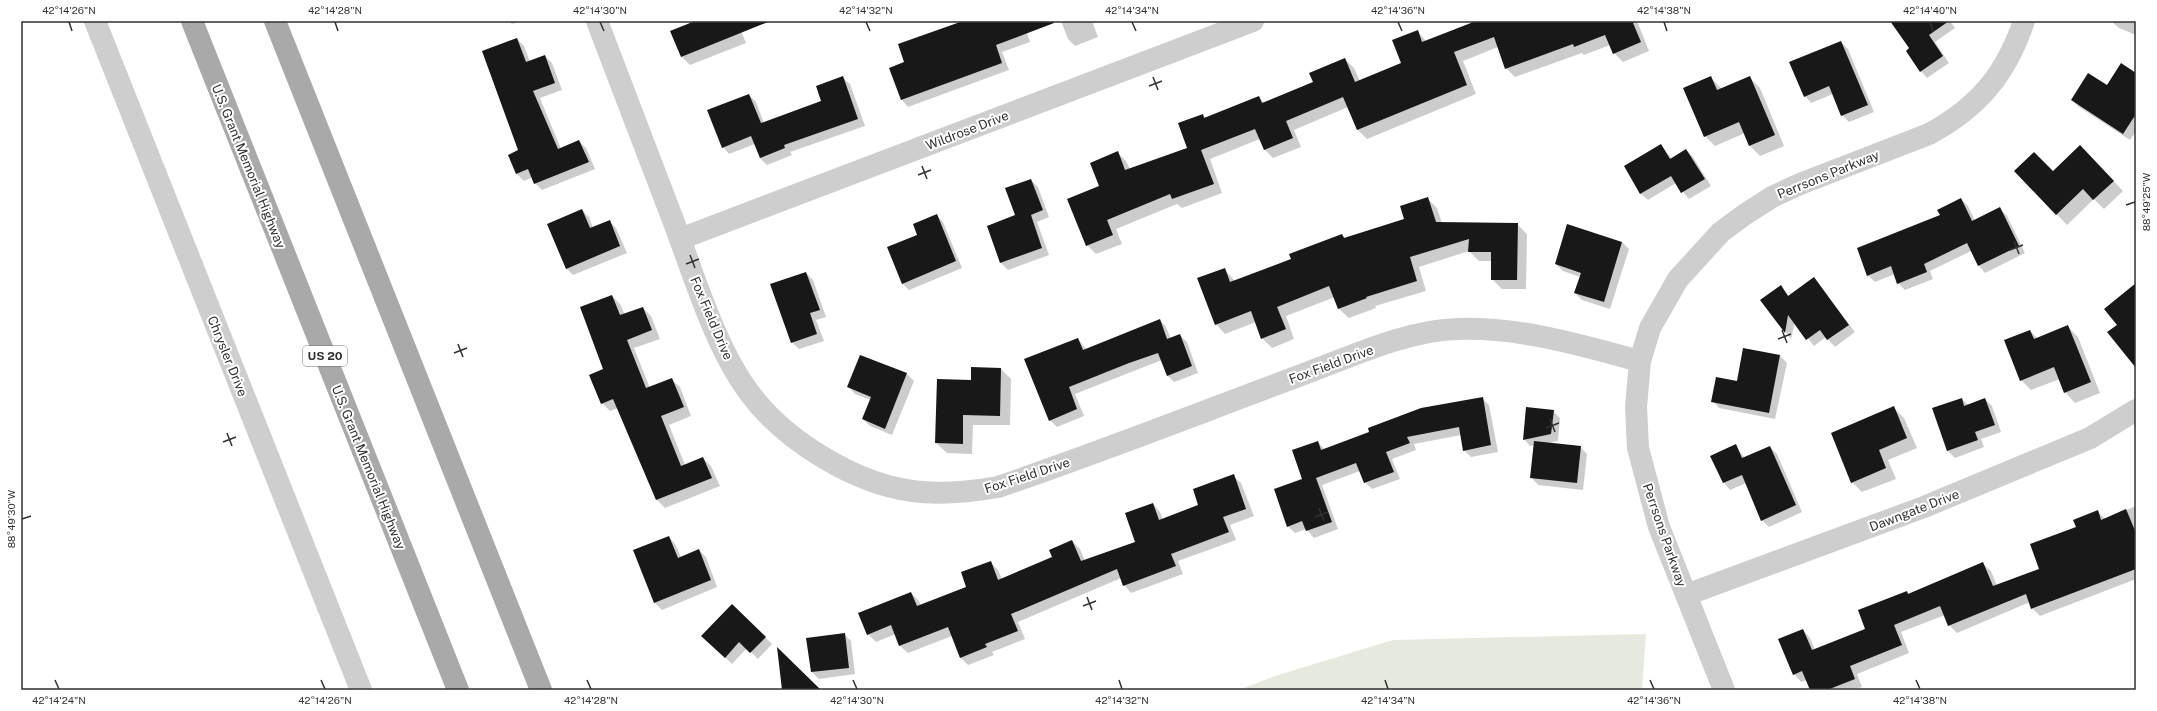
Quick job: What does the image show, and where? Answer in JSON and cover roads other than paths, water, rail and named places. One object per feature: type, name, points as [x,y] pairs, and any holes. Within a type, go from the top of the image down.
[{"type":"main road","name":"U.S. Grant Memorial Highway","points":[[192,21],[458,690]]},
{"type":"main road","points":[[275,21],[541,690]]},
{"type":"street","name":"Chrysler Drive","points":[[94,21],[361,690]]},
{"type":"street","name":"Fox Field Drive","points":[[597,21],[724,348],[750,394],[773,421],[800,443],[830,461],[885,485],[912,491],[970,492],[998,487],[1368,351],[1428,332],[1456,329],[1511,330],[1546,336],[1640,361]]},
{"type":"street","name":"Wildrose Drive","points":[[680,238],[1253,21]]},
{"type":"street","name":"Perrsons Parkway","points":[[1724,690],[1659,528],[1638,448],[1636,407],[1640,361],[1650,328],[1678,279],[1721,232],[1772,197],[1800,184],[1929,134],[1948,124],[1968,109],[2000,74],[2016,47],[2024,21]]},
{"type":"street","name":"Dawngate Drive","points":[[1686,596],[1924,507],[2090,438],[2136,410]]}]
